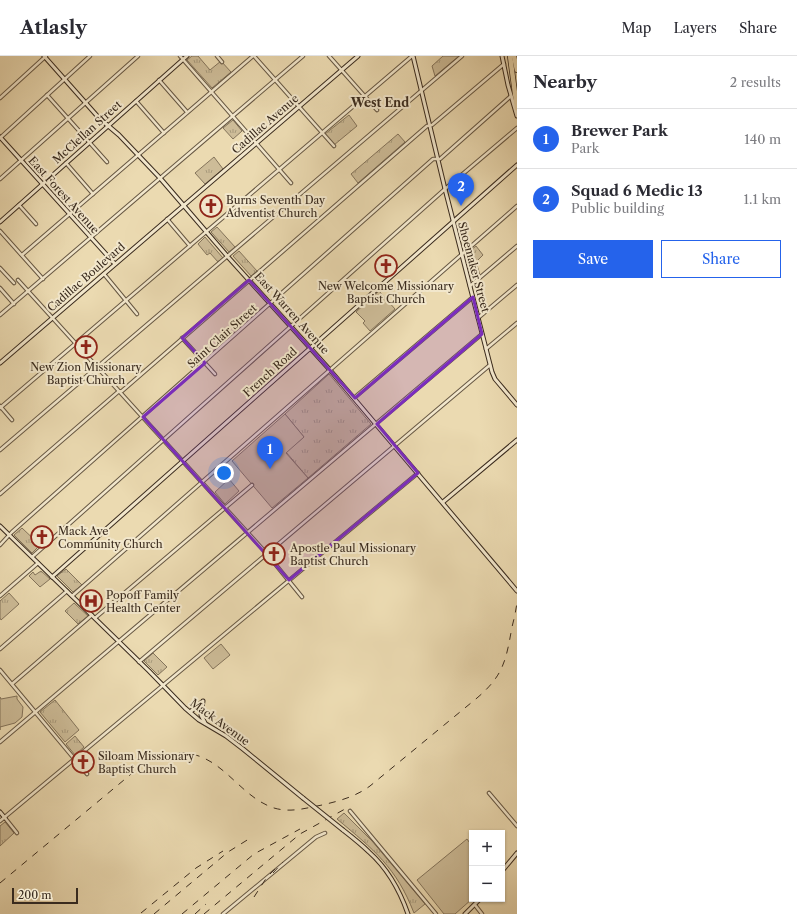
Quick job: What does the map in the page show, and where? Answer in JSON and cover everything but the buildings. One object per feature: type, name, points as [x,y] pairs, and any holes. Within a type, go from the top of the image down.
[{"type":"highway","points":[[510,56],[517,108]]},
{"type":"highway","points":[[514,56],[517,70]]},
{"type":"main road","name":"East Warren Avenue","points":[[45,56],[99,118],[119,134],[160,178],[228,257],[330,370],[517,591]]},
{"type":"main road","name":"McClellan Street","points":[[0,222],[187,56]]},
{"type":"main road","name":"Cadillac Avenue","points":[[184,205],[358,56]]},
{"type":"main road","name":"Shoemaker Street","points":[[412,56],[490,364],[495,379],[517,405]]},
{"type":"main road","points":[[502,56],[517,116]]},
{"type":"main road","name":"East Forest Avenue","points":[[0,138],[115,264]]},
{"type":"main road","name":"French Road","points":[[52,577],[517,165]]},
{"type":"main road","name":"Cadillac Boulevard","points":[[0,363],[184,205]]},
{"type":"main road","points":[[443,502],[517,440]]},
{"type":"main road","name":"Mack Avenue","points":[[0,526],[190,712],[243,749],[370,852],[385,869],[404,901],[408,914]]},
{"type":"main road","points":[[190,712],[203,702],[201,715],[206,724]]},
{"type":"main road","points":[[0,812],[4,818]]},
{"type":"main road","points":[[505,867],[517,853]]},
{"type":"main road","points":[[465,914],[478,902]]},
{"type":"street","points":[[0,98],[45,56]]},
{"type":"street","points":[[0,138],[90,56]]},
{"type":"street","points":[[0,178],[138,56]]},
{"type":"street","points":[[180,56],[291,183]]},
{"type":"street","points":[[217,56],[222,62]]},
{"type":"street","points":[[22,255],[254,56],[334,146]]},
{"type":"street","points":[[0,316],[303,56]]},
{"type":"street","points":[[329,56],[377,110]]},
{"type":"street","points":[[12,420],[0,407],[76,344],[412,56]]},
{"type":"street","points":[[0,450],[422,92],[462,56]]},
{"type":"street","points":[[0,494],[120,391],[122,391],[427,126],[432,125],[504,64]]},
{"type":"street","points":[[159,80],[187,112]]},
{"type":"street","points":[[47,95],[107,162]]},
{"type":"street","name":"Saint Clair Street","points":[[0,545],[433,159],[440,159],[511,96]]},
{"type":"street","points":[[136,101],[164,133]]},
{"type":"street","points":[[32,557],[445,188],[517,128]]},
{"type":"street","points":[[66,163],[93,194]]},
{"type":"street","points":[[19,205],[36,224]]},
{"type":"street","points":[[72,596],[517,206]]},
{"type":"street","points":[[167,219],[190,246]]},
{"type":"street","points":[[0,231],[42,279]]},
{"type":"street","points":[[470,286],[517,246]]},
{"type":"street","points":[[0,268],[14,283]]},
{"type":"street","points":[[104,274],[137,314]]},
{"type":"street","points":[[18,280],[248,533],[302,597]]},
{"type":"street","points":[[478,318],[517,284]]},
{"type":"street","points":[[0,288],[14,304]]},
{"type":"street","points":[[354,398],[473,297]]},
{"type":"street","points":[[486,349],[517,323]]},
{"type":"street","points":[[0,742],[482,334]]},
{"type":"street","points":[[182,338],[215,374]]},
{"type":"street","points":[[139,662],[490,364]]},
{"type":"street","points":[[0,821],[418,473]]},
{"type":"street","points":[[12,684],[252,485]]},
{"type":"street","points":[[0,596],[38,563]]},
{"type":"street","points":[[0,649],[67,591]]},
{"type":"street","points":[[0,670],[88,774]]},
{"type":"street","points":[[489,793],[517,826]]},
{"type":"street","points":[[350,811],[436,914]]},
{"type":"street","points":[[4,818],[17,833]]},
{"type":"street","points":[[223,914],[316,837],[324,833]]},
{"type":"street","points":[[475,905],[482,914]]},
{"type":"highlighted area","points":[[249,280],[355,398],[473,297],[482,334],[377,424],[418,473],[289,580],[143,417],[205,363],[182,338]]},
{"type":"green space","points":[[192,56],[198,56],[210,70],[221,61],[231,72],[212,88],[187,60]]},
{"type":"green space","points":[[443,56],[459,56],[435,76],[432,66]]},
{"type":"green space","points":[[349,115],[357,126],[334,145],[325,134]]},
{"type":"green space","points":[[233,120],[242,131],[233,139],[223,128]]},
{"type":"green space","points":[[398,134],[405,142],[358,183],[351,174]]},
{"type":"green space","points":[[214,157],[223,169],[205,184],[195,173]]},
{"type":"green space","points":[[217,227],[235,247],[229,252],[211,232]]},
{"type":"green space","points":[[205,237],[223,258],[218,262],[210,253],[207,255],[198,244]]},
{"type":"green space","points":[[476,246],[483,255],[476,262],[480,275],[472,281],[465,255]]},
{"type":"green space","points":[[239,251],[257,271],[251,276],[233,256]]},
{"type":"green space","points":[[379,291],[395,309],[370,331],[363,323],[365,321],[356,312]]},
{"type":"green space","points":[[329,374],[371,424],[308,478],[286,452],[304,437],[285,414]]},
{"type":"green space","points":[[285,414],[304,437],[286,453],[308,478],[272,508],[232,461]]},
{"type":"green space","points":[[229,479],[239,491],[225,504],[215,492]]},
{"type":"green space","points":[[22,528],[40,545],[32,553],[14,535]]},
{"type":"green space","points":[[66,569],[82,585],[73,592],[57,576]]},
{"type":"green space","points":[[41,571],[50,579],[40,587],[29,576],[33,572],[35,575]]},
{"type":"green space","points":[[9,593],[19,604],[1,620],[0,601]]},
{"type":"green space","points":[[74,603],[88,616],[78,624],[65,611]]},
{"type":"green space","points":[[221,644],[230,655],[213,669],[204,658]]},
{"type":"green space","points":[[153,653],[167,667],[158,675],[144,661]]},
{"type":"green space","points":[[17,696],[17,699],[23,707],[22,717],[15,723],[0,727],[0,697],[1,699]]},
{"type":"green space","points":[[55,700],[79,730],[65,742],[40,712]]},
{"type":"green space","points":[[75,736],[84,747],[75,755],[66,744]]},
{"type":"green space","points":[[344,813],[372,841],[425,904],[414,913],[400,883],[383,860],[337,819]]},
{"type":"green space","points":[[5,822],[14,833],[0,846],[0,826]]},
{"type":"green space","points":[[467,839],[469,842],[469,902],[455,914],[444,914],[417,880]]},
{"type":"railway","points":[[0,883],[142,765],[162,755],[176,753],[192,754],[205,759],[217,766],[249,794],[274,808],[298,810],[341,800],[359,793],[370,786],[477,698],[493,682],[502,666],[508,649],[517,602]]},
{"type":"railway","points":[[204,914],[300,834],[345,809]]},
{"type":"railway","points":[[182,914],[254,854],[300,829]]},
{"type":"railway","points":[[154,914],[228,852],[252,837]]},
{"type":"railway","points":[[141,913],[196,868],[223,851]]},
{"type":"railway","points":[[273,873],[283,862]]},
{"type":"railway","points":[[254,897],[267,877],[276,868]]},
{"type":"railway","points":[[195,914],[206,904]]},
{"type":"place","name":"Burns Seventh Day Adventist Church","points":[[211,206]]},
{"type":"place","name":"Squad 6 Medic 13","points":[[461,206]]},
{"type":"place","name":"New Welcome Missionary Baptist Church","points":[[386,266]]},
{"type":"place","name":"New Zion Missionary Baptist Church","points":[[86,347]]},
{"type":"place","name":"Brewer Park","points":[[270,469]]},
{"type":"place","name":"Mack Ave Community Church","points":[[42,537]]},
{"type":"place","name":"Apostle Paul Missionary Baptist Church","points":[[274,554]]},
{"type":"place","name":"Popoff Family Health Center","points":[[91,601]]},
{"type":"place","name":"Siloam Missionary Baptist Church","points":[[83,762]]},
{"type":"district","name":"West End","points":[[380,102]]}]
